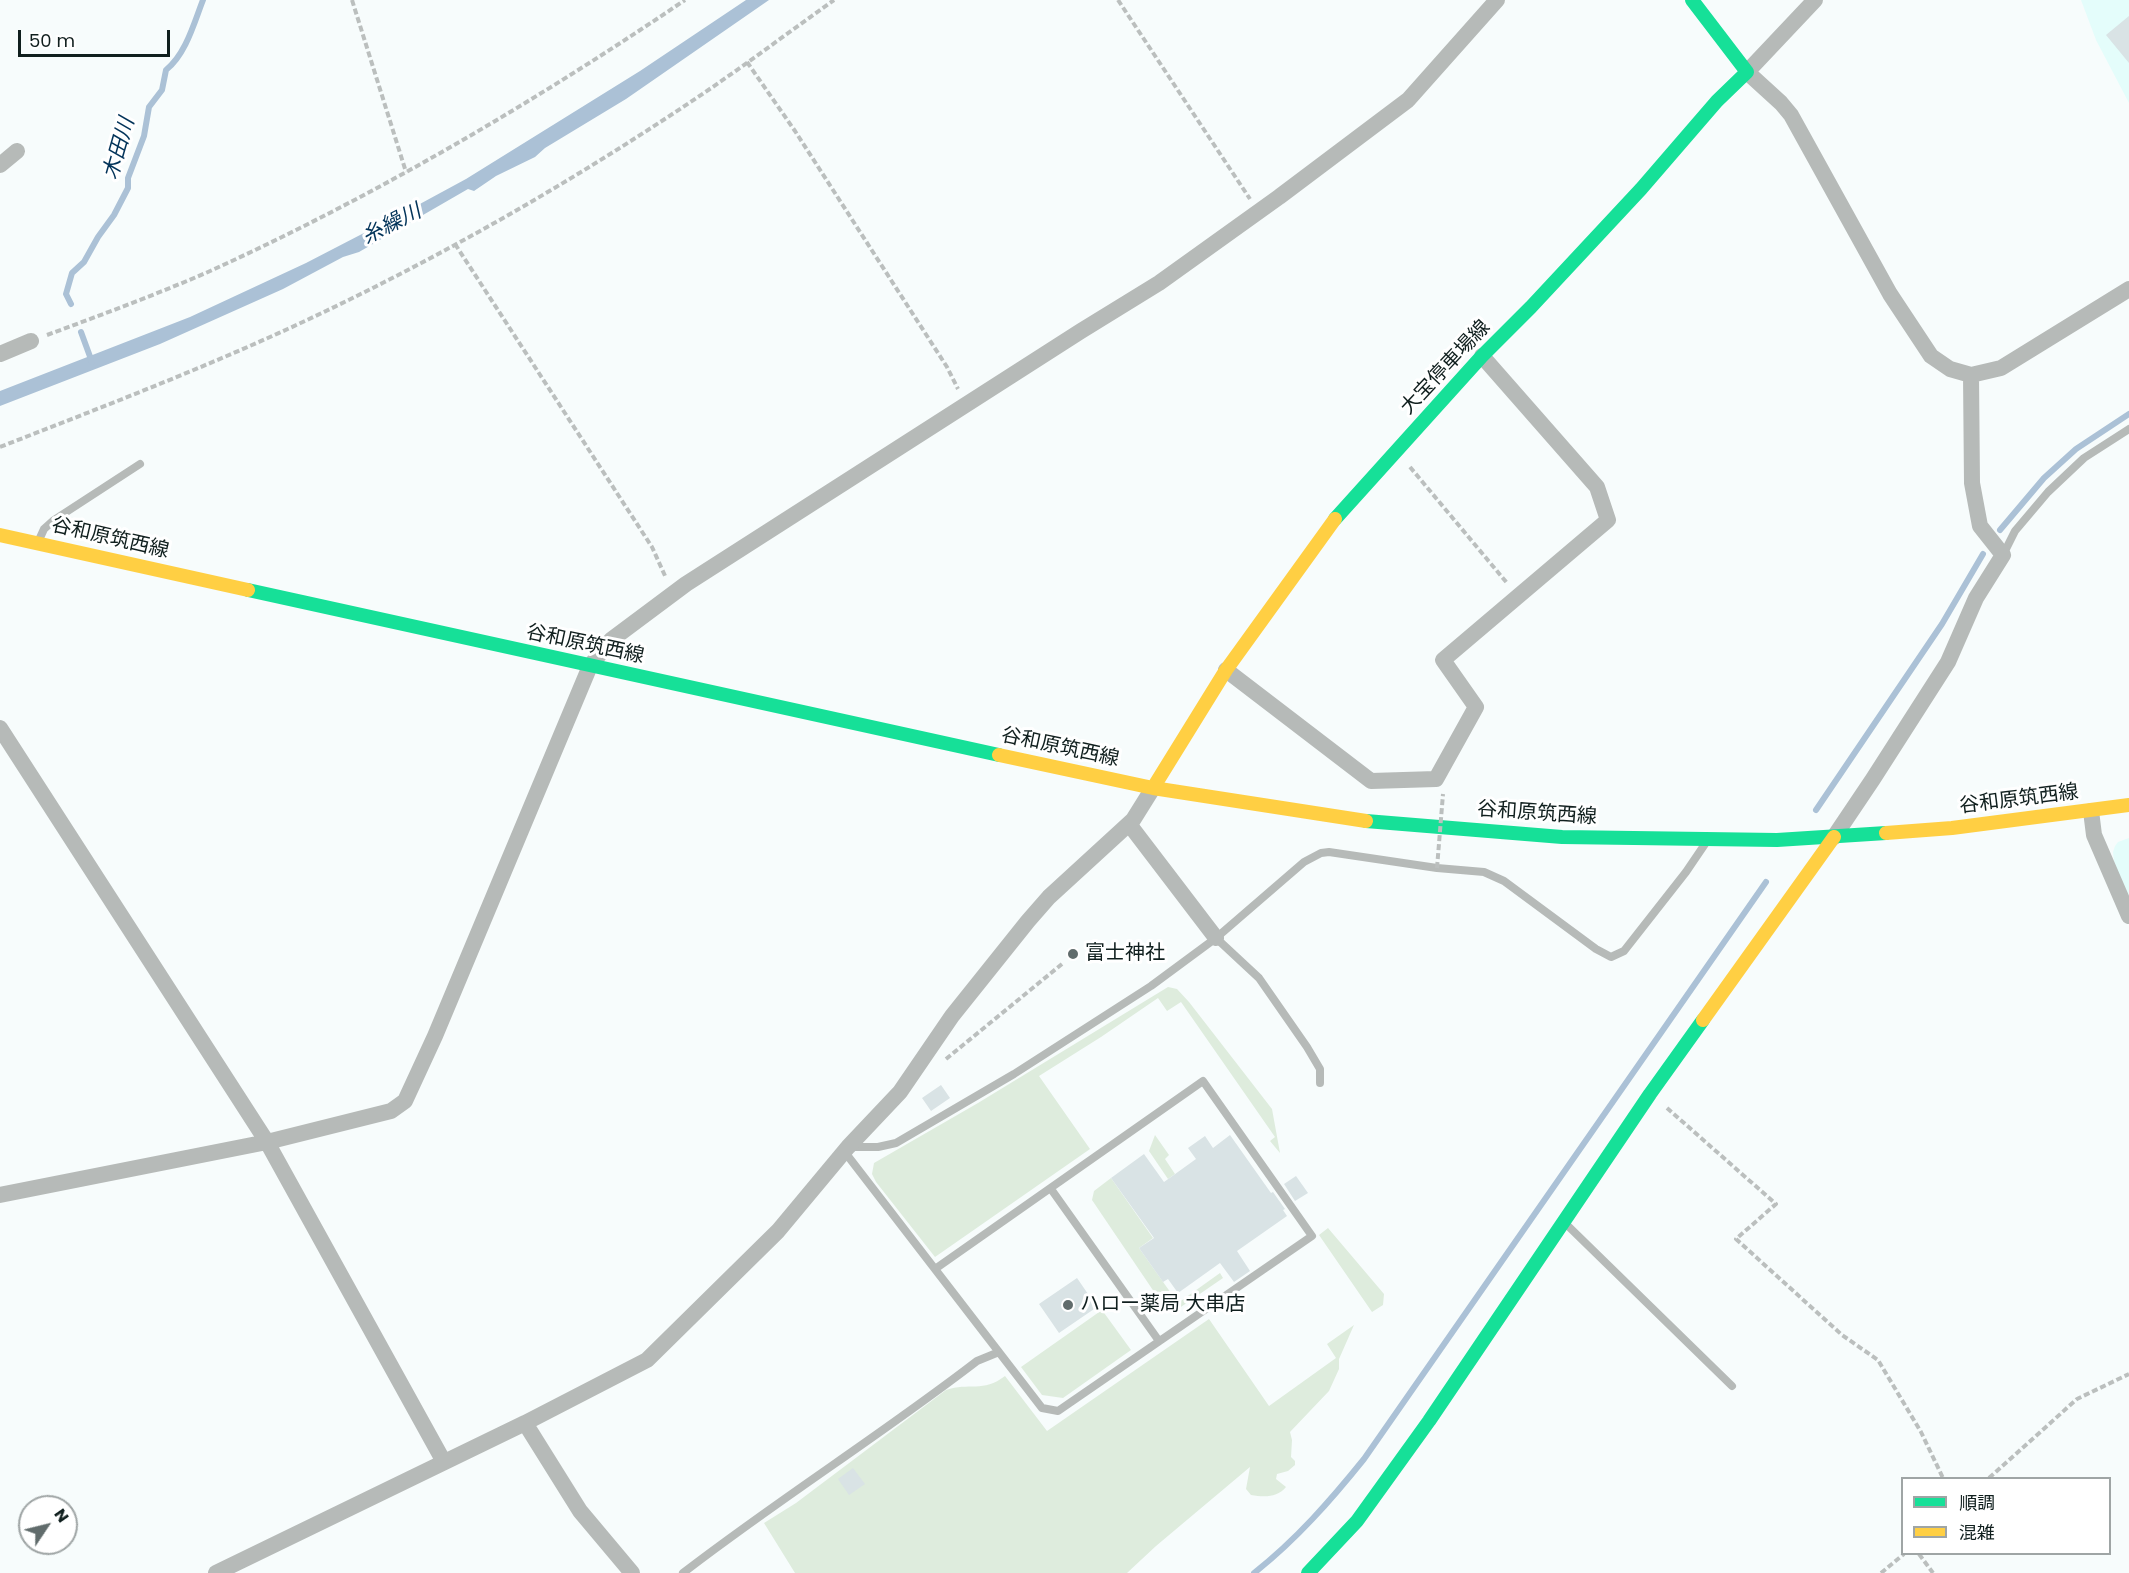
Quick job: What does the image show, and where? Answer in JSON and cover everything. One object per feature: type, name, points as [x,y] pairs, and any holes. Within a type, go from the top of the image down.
[{"type":"main road","points":[[1692,0],[1747,72]]},
{"type":"main road","name":"大宝停車場線","points":[[1154,789],[1226,670],[1328,528],[1482,356],[1641,189],[1717,101],[1747,72]]},
{"type":"main road","name":"谷和原筑西線","points":[[0,535],[1154,789],[1352,820],[1562,837],[1708,840],[1834,837],[1952,828],[2129,805]]},
{"type":"main road","points":[[1308,1573],[1357,1521],[1429,1421],[1650,1094],[1834,837]]},
{"type":"street","points":[[0,1195],[267,1142],[391,1111],[405,1101],[440,1025],[590,666],[611,640],[676,592],[1081,331],[1159,284],[1259,212],[1408,100],[1497,0]]},
{"type":"street","points":[[1815,0],[1747,72],[1781,103],[1791,116],[1890,294],[1931,356],[1950,369],[1971,375],[2001,368],[2129,289]]},
{"type":"street","points":[[0,165],[17,151]]},
{"type":"street","points":[[0,354],[31,341]]},
{"type":"street","points":[[1226,670],[1371,781],[1436,779],[1476,707],[1443,660],[1608,520],[1597,487],[1482,356]]},
{"type":"street","points":[[1834,837],[1948,662],[1976,598],[2002,555],[1980,526],[1972,483],[1971,375]]},
{"type":"street","points":[[0,728],[267,1142],[444,1462]]},
{"type":"street","points":[[216,1573],[525,1423],[647,1360],[778,1231],[846,1149],[900,1092],[952,1016],[1028,921],[1049,897],[1129,824],[1154,789]]},
{"type":"street","points":[[2091,811],[2094,835],[2129,916]]},
{"type":"street","points":[[1129,824],[1216,938]]},
{"type":"street","points":[[525,1423],[580,1511],[632,1573]]},
{"type":"lane","points":[[2002,555],[2015,531],[2048,492],[2084,458],[2129,429]]},
{"type":"lane","points":[[38,543],[45,529],[54,520],[140,464]]},
{"type":"lane","points":[[846,1149],[878,1147],[896,1143],[1014,1074],[1151,986],[1216,938],[1304,862],[1321,853],[1329,852],[1437,868],[1484,872],[1504,881],[1596,950],[1611,957],[1624,951],[1708,840]]},
{"type":"lane","points":[[1216,938],[1258,978],[1320,1069],[1320,1083]]},
{"type":"lane","points":[[846,1149],[935,1269],[1042,1408],[1058,1411],[1312,1236],[1203,1081],[935,1269]]},
{"type":"lane","points":[[1051,1189],[1159,1341]]},
{"type":"lane","points":[[1564,1221],[1732,1386]]},
{"type":"lane","points":[[683,1573],[747,1524],[799,1490],[977,1361],[999,1352]]},
{"type":"path","points":[[352,0],[406,172]]},
{"type":"path","points":[[31,341],[207,272],[338,208],[522,106],[685,0]]},
{"type":"path","points":[[0,447],[239,351],[327,310],[455,244],[585,169],[699,96],[834,0]]},
{"type":"path","points":[[1118,0],[1259,212]]},
{"type":"path","points":[[747,62],[795,131],[947,367],[967,406]]},
{"type":"path","points":[[455,244],[652,547],[666,578],[676,592]]},
{"type":"path","points":[[1396,450],[1517,595]]},
{"type":"path","points":[[1437,868],[1443,794]]},
{"type":"path","points":[[939,1065],[1062,964]]},
{"type":"path","points":[[1650,1094],[1776,1204],[1736,1239],[1842,1335],[1878,1360],[1921,1432],[1942,1477]]},
{"type":"path","points":[[1991,1477],[2077,1399],[2129,1374]]},
{"type":"path","points":[[1881,1573],[1903,1555]]},
{"type":"path","points":[[1920,1555],[1933,1573]]},
{"type":"shaded area","points":[[2081,0],[2129,0],[2129,103],[2096,40]]},
{"type":"shaded area","points":[[2129,838],[2129,897],[2114,862],[2113,852],[2118,842]]},
{"type":"green space","points":[[1168,987],[1177,989],[1189,1002],[1272,1109],[1280,1153],[1270,1141],[1275,1137],[1181,1002],[1167,1011],[1158,998],[1039,1076],[1090,1149],[935,1257],[876,1182],[872,1174],[874,1163],[978,1103]]},
{"type":"green space","points":[[1155,1135],[1169,1155],[1165,1159],[1175,1174],[1168,1179],[1149,1151]]},
{"type":"green space","points":[[1111,1178],[1153,1238],[1139,1248],[1178,1303],[1220,1273],[1223,1278],[1175,1311],[1167,1311],[1092,1200],[1094,1191]]},
{"type":"green space","points":[[1328,1228],[1384,1294],[1383,1305],[1372,1312],[1319,1235]]},
{"type":"green space","points":[[1102,1310],[1131,1350],[1063,1398],[1042,1395],[1021,1367]]},
{"type":"green space","points":[[1209,1319],[1269,1406],[1336,1358],[1327,1344],[1354,1325],[1339,1359],[1339,1369],[1329,1391],[1290,1432],[1291,1457],[1295,1465],[1288,1471],[1277,1474],[1276,1479],[1286,1487],[1274,1495],[1251,1495],[1246,1489],[1250,1467],[1127,1573],[795,1573],[764,1523],[796,1503],[946,1390],[983,1386],[1005,1376],[1047,1431]]},
{"type":"water","name":"糸繰川","points":[[746,0],[769,0],[626,99],[545,148],[535,157],[496,176],[474,191],[468,189],[359,252],[343,257],[283,289],[160,344],[0,406],[0,391],[190,317],[306,263],[466,179],[640,71]]},
{"type":"building","points":[[2129,16],[2129,63],[2106,35]]},
{"type":"building","points":[[941,1085],[950,1098],[931,1111],[922,1098]]},
{"type":"building","points":[[1230,1135],[1285,1209],[1283,1210],[1287,1216],[1237,1251],[1250,1271],[1234,1282],[1220,1263],[1178,1293],[1168,1279],[1163,1282],[1139,1248],[1154,1238],[1111,1178],[1144,1154],[1164,1182],[1196,1159],[1188,1148],[1205,1136],[1213,1148]]},
{"type":"building","points":[[1296,1176],[1308,1193],[1295,1201],[1284,1184]]},
{"type":"building","points":[[1077,1278],[1097,1307],[1059,1333],[1039,1304]]},
{"type":"building","points":[[853,1468],[865,1484],[849,1495],[838,1479]]},
{"type":"waterway","name":"木田川","points":[[71,304],[66,294],[72,273],[84,262],[128,188],[128,178],[144,136],[149,107],[162,90],[166,70],[184,47],[203,0]]},
{"type":"waterway","name":"木田川","points":[[81,332],[92,362]]},
{"type":"waterway","points":[[2000,530],[2044,478],[2076,449],[2129,414]]},
{"type":"waterway","points":[[1816,810],[1942,624],[1983,554]]},
{"type":"waterway","points":[[1254,1573],[1312,1519],[1364,1459],[1766,882]]},
{"type":"traffic: fast","points":[[1335,519],[1482,356],[1641,189],[1717,101],[1747,72],[1692,0]]},
{"type":"traffic: fast","points":[[248,590],[999,755]]},
{"type":"traffic: fast","points":[[1366,821],[1562,837],[1777,840],[1886,833]]},
{"type":"traffic: fast","points":[[1308,1573],[1357,1521],[1429,1421],[1650,1094],[1703,1020]]},
{"type":"traffic: slow","points":[[1153,788],[1226,670],[1335,519]]},
{"type":"traffic: slow","points":[[0,535],[248,590]]},
{"type":"traffic: slow","points":[[999,755],[1153,788],[1366,821]]},
{"type":"traffic: slow","points":[[1886,833],[1952,828],[2129,805]]},
{"type":"traffic: slow","points":[[1703,1020],[1834,837]]},
{"type":"place","name":"富士神社","points":[[1073,954]]},
{"type":"place","name":"ハロー薬局 大串店","points":[[1068,1305]]}]
